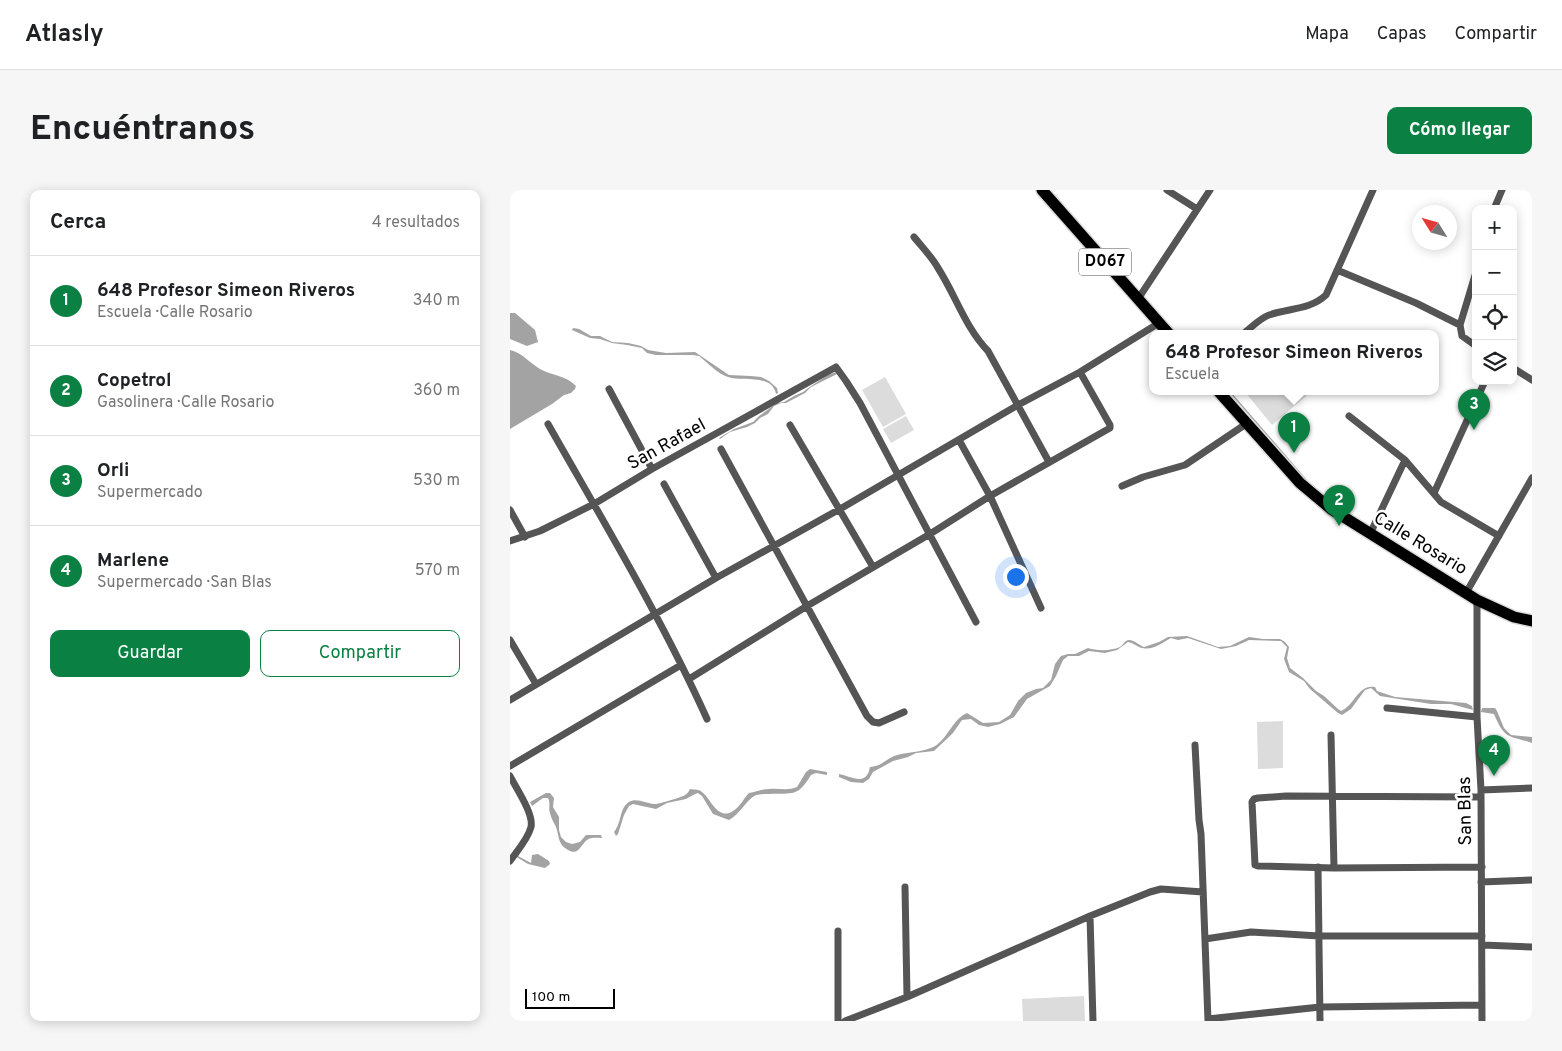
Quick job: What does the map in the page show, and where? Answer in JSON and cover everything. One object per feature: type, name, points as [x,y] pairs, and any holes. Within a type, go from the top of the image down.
[{"type":"main road","name":"D067","points":[[1042,190],[1165,330]]},
{"type":"main road","name":"Calle Rosario","points":[[1222,395],[1306,488],[1331,509],[1477,600],[1514,616],[1532,621]]},
{"type":"street","points":[[1167,190],[1197,209]]},
{"type":"street","points":[[1138,299],[1210,190]]},
{"type":"street","points":[[1248,330],[1267,316],[1295,310],[1320,300],[1330,288],[1373,190]]},
{"type":"street","points":[[1496,205],[1502,190]]},
{"type":"street","points":[[914,237],[938,267],[968,326],[988,351],[1049,462]]},
{"type":"street","points":[[1337,270],[1416,303],[1460,325]]},
{"type":"street","points":[[1472,285],[1460,325],[1462,336],[1472,343]]},
{"type":"street","points":[[510,700],[716,578],[840,510],[898,474],[1018,405],[1080,372],[1159,323]]},
{"type":"street","name":"San Rafael","points":[[510,541],[554,525],[594,504],[652,469],[836,367],[860,403],[898,474]]},
{"type":"street","points":[[1517,371],[1532,380]]},
{"type":"street","points":[[689,679],[990,496],[1110,427],[1080,372]]},
{"type":"street","points":[[1434,494],[1483,385]]},
{"type":"street","points":[[609,389],[652,469]]},
{"type":"street","points":[[1349,416],[1405,460],[1441,502],[1499,536]]},
{"type":"street","points":[[548,424],[655,614],[689,679],[707,719]]},
{"type":"street","points":[[1122,486],[1143,477],[1185,465],[1246,424]]},
{"type":"street","points":[[790,425],[873,567]]},
{"type":"street","points":[[959,440],[990,496],[1041,608]]},
{"type":"street","points":[[721,448],[867,716],[873,722],[879,723],[904,712]]},
{"type":"street","points":[[1370,534],[1405,460]]},
{"type":"street","points":[[898,474],[976,622]]},
{"type":"street","points":[[1466,593],[1532,478]]},
{"type":"street","points":[[664,484],[716,578]]},
{"type":"street","points":[[510,510],[525,537]]},
{"type":"street","name":"San Blas","points":[[1477,600],[1477,717],[1482,867],[1482,1021]]},
{"type":"street","points":[[510,640],[536,684]]},
{"type":"street","points":[[510,766],[681,665]]},
{"type":"street","points":[[1387,708],[1477,717]]},
{"type":"street","points":[[1330,735],[1334,868]]},
{"type":"street","points":[[1195,745],[1198,820],[1201,834],[1208,1020],[1320,1007],[1482,1005]]},
{"type":"street","points":[[510,776],[529,814],[531,827],[528,835],[510,861]]},
{"type":"street","points":[[1482,867],[1334,868],[1258,866],[1255,865],[1252,802],[1258,798],[1286,796],[1481,794],[1532,788]]},
{"type":"street","points":[[1318,867],[1320,1021]]},
{"type":"street","points":[[1481,882],[1532,880]]},
{"type":"street","points":[[905,887],[907,997]]},
{"type":"street","points":[[845,1021],[907,997],[1090,916],[1156,890],[1203,892]]},
{"type":"street","points":[[1090,916],[1093,1021]]},
{"type":"street","points":[[838,931],[838,1021]]},
{"type":"street","points":[[1205,939],[1251,932],[1319,936],[1482,936]]},
{"type":"street","points":[[1482,945],[1532,947]]},
{"type":"shaded area","points":[[510,313],[515,313],[535,330],[538,342],[527,346],[510,339]]},
{"type":"shaded area","points":[[573,328],[579,329],[591,336],[600,336],[612,342],[641,346],[648,350],[666,353],[695,352],[729,375],[761,377],[777,388],[778,393],[776,394],[769,383],[724,376],[699,356],[647,353],[642,348],[590,338],[572,330]]},
{"type":"shaded area","points":[[510,350],[522,355],[540,369],[568,380],[576,386],[571,393],[564,395],[510,429]]},
{"type":"shaded area","points":[[836,372],[837,374],[811,387],[805,393],[786,403],[774,406],[768,414],[755,423],[719,438],[734,429],[753,422],[777,403],[784,402]]},
{"type":"shaded area","points":[[885,377],[906,414],[883,427],[862,390]]},
{"type":"shaded area","points":[[1232,395],[1308,481],[1339,507],[1307,482]]},
{"type":"shaded area","points":[[1247,395],[1307,395],[1272,425]]},
{"type":"shaded area","points":[[906,416],[914,430],[891,443],[883,429]]},
{"type":"shaded area","points":[[1187,636],[1218,647],[1230,646],[1249,637],[1280,639],[1289,647],[1287,658],[1290,668],[1341,711],[1360,692],[1369,687],[1375,687],[1377,691],[1395,697],[1466,703],[1472,706],[1473,710],[1451,704],[1431,704],[1380,696],[1371,688],[1365,690],[1351,709],[1342,715],[1310,689],[1304,681],[1289,672],[1284,659],[1287,647],[1281,641],[1249,640],[1236,646],[1221,649],[1188,638],[1178,640],[1171,638],[1148,648],[1139,647],[1128,642],[1117,650],[1105,653],[1089,651],[1079,656],[1068,656],[1063,660],[1050,686],[1027,699],[1014,717],[1000,724],[988,727],[979,725],[971,719],[962,720],[953,733],[934,751],[916,753],[893,761],[873,772],[869,779],[863,783],[851,782],[839,777],[839,774],[862,779],[868,774],[870,767],[894,756],[925,750],[937,745],[956,722],[967,713],[983,723],[999,722],[1010,715],[1018,701],[1026,693],[1043,688],[1051,680],[1055,664],[1061,656],[1075,654],[1088,648],[1112,649],[1120,647],[1128,640],[1144,647],[1168,637]]},
{"type":"shaded area","points":[[1482,708],[1495,708],[1504,728],[1511,735],[1532,737],[1532,743],[1508,735],[1501,728],[1494,714],[1481,712]]},
{"type":"shaded area","points":[[1283,721],[1283,768],[1258,769],[1257,722]]},
{"type":"shaded area","points":[[810,769],[827,772],[827,775],[816,773],[811,775],[802,787],[794,792],[754,796],[729,820],[713,814],[702,796],[698,793],[686,799],[667,803],[656,809],[633,804],[629,806],[624,815],[616,836],[614,832],[624,808],[632,801],[638,800],[656,804],[683,796],[690,789],[700,790],[715,808],[723,813],[728,813],[738,807],[749,793],[766,789],[797,787]]},
{"type":"shaded area","points":[[546,793],[550,793],[554,798],[553,807],[559,817],[559,830],[561,837],[566,842],[572,844],[580,842],[586,835],[601,835],[602,838],[589,839],[578,850],[573,852],[565,848],[560,841],[551,817],[548,798],[543,798],[532,806],[530,802]]},
{"type":"shaded area","points":[[534,832],[518,856],[531,863],[532,855],[538,854],[549,861],[550,864],[545,868],[528,864],[515,856],[518,855]]},
{"type":"shaded area","points":[[1084,996],[1085,1021],[1023,1021],[1022,999]]},
{"type":"place","name":"Orli","points":[[1474,430]]},
{"type":"place","name":"648 Profesor Simeon Riveros","points":[[1294,453]]},
{"type":"place","name":"Copetrol","points":[[1339,526]]},
{"type":"place","name":"Marlene","points":[[1494,776]]}]
